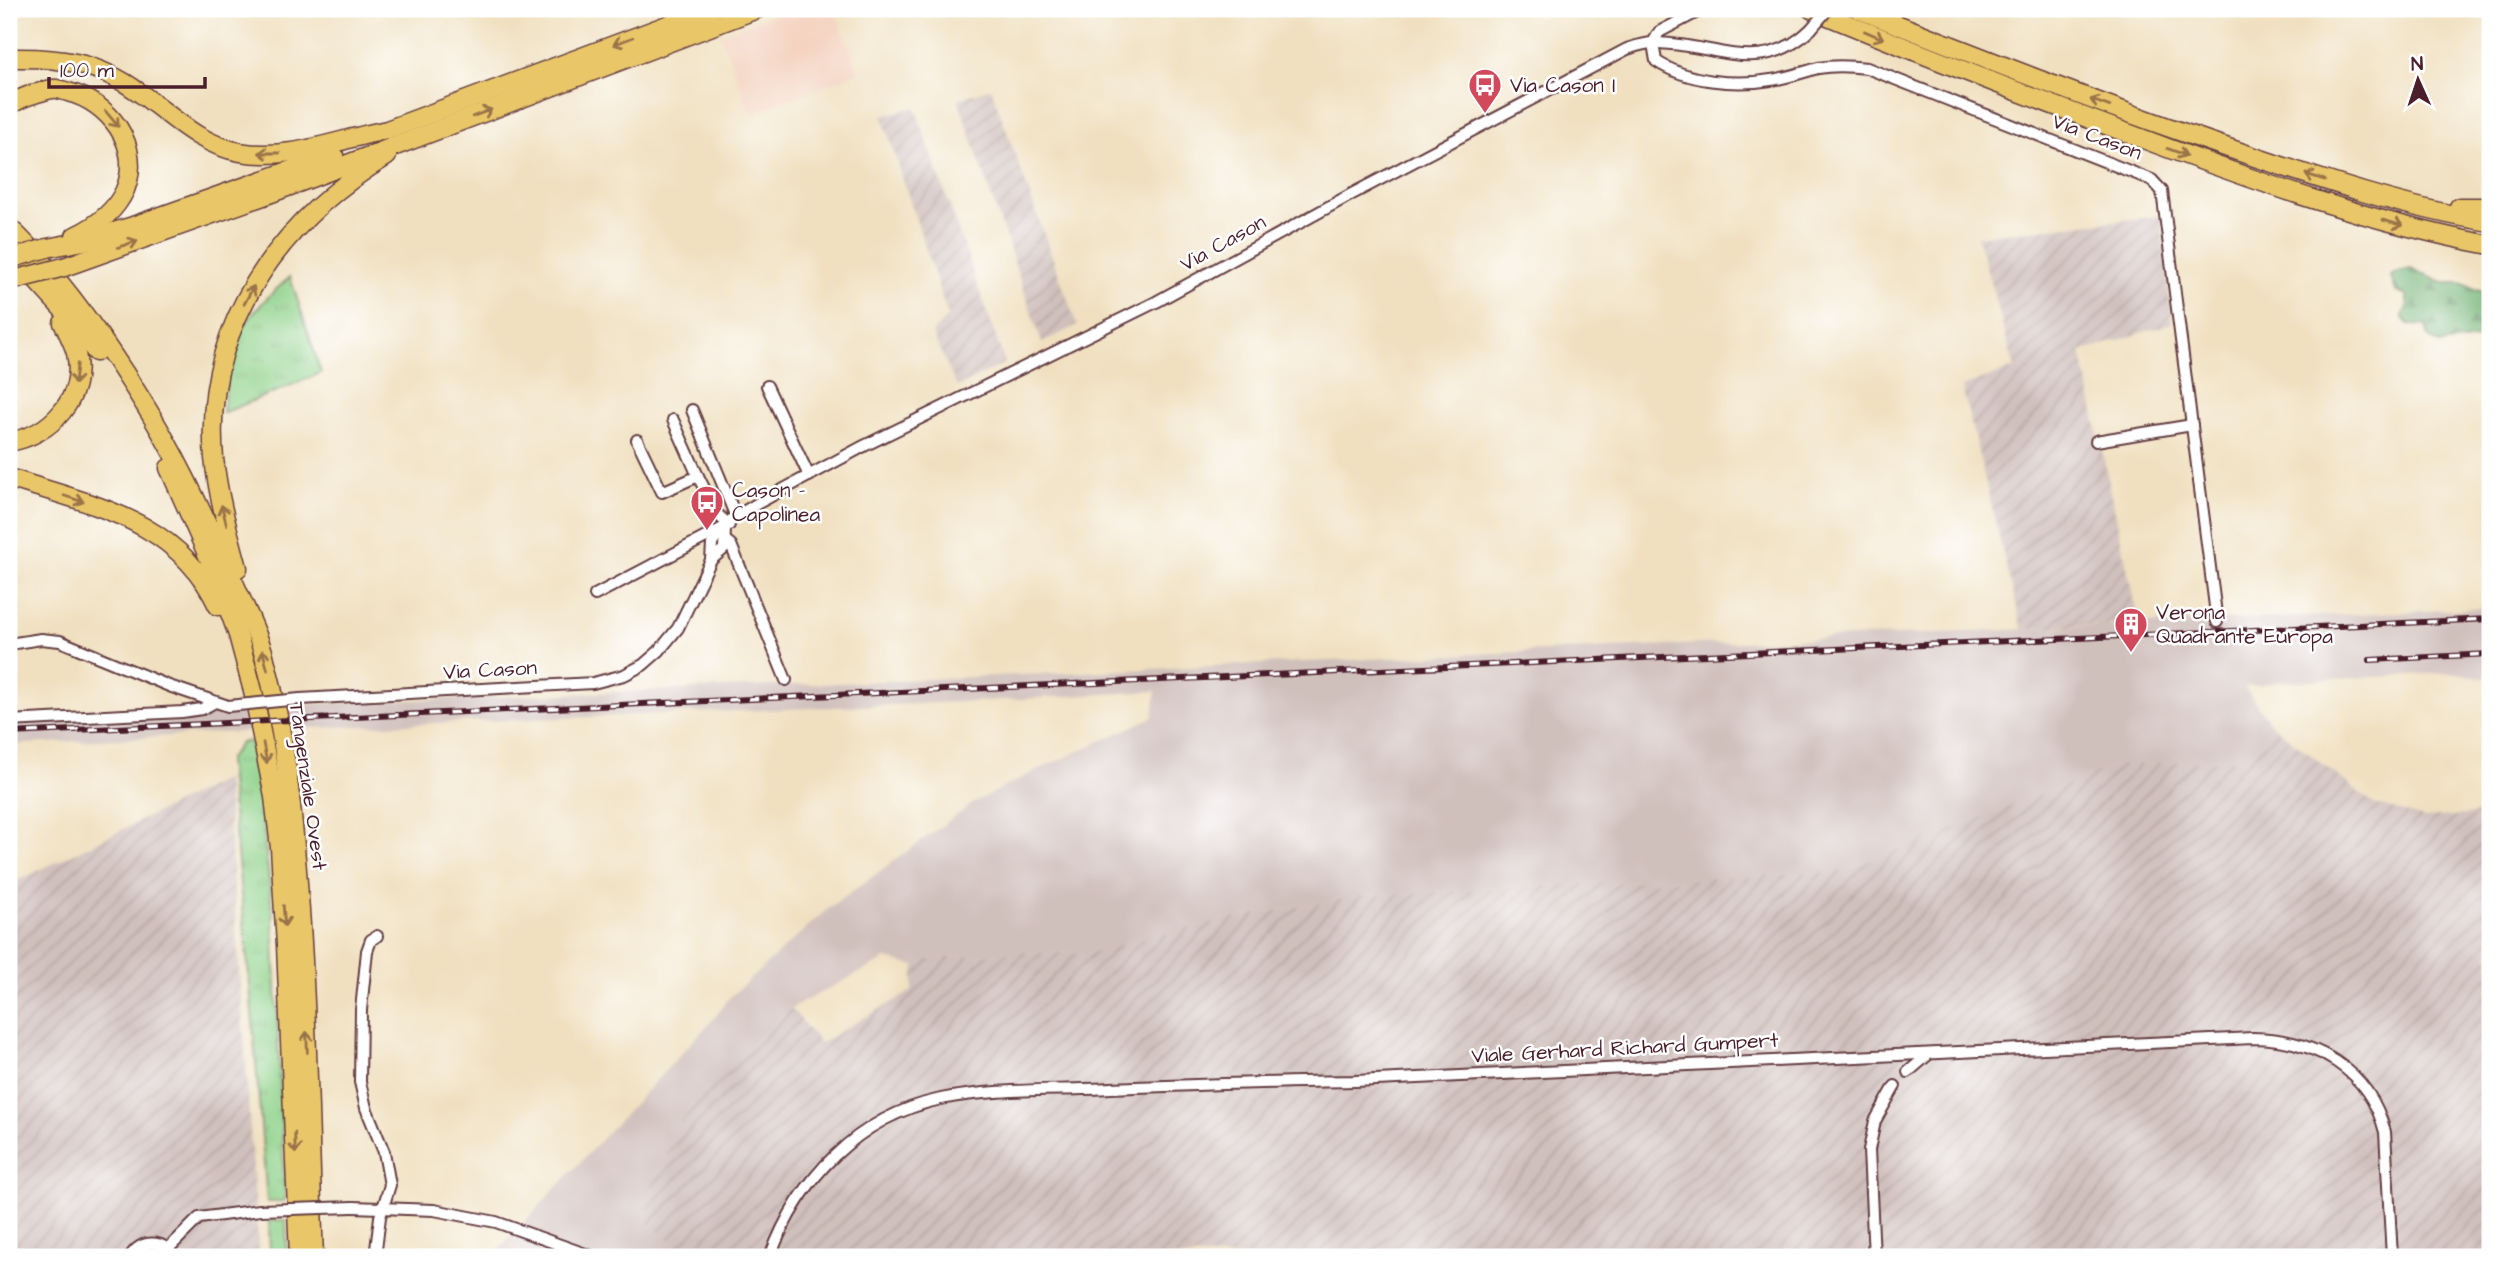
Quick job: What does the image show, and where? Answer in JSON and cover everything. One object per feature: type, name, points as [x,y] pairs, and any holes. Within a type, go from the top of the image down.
[{"type":"highway","points":[[9,259],[51,247],[84,242],[238,190],[358,145],[387,130],[710,9]]},
{"type":"highway","points":[[11,281],[64,267],[193,222],[757,9]]},
{"type":"highway","points":[[1811,9],[1964,72],[2232,172],[2400,226],[2490,245]]},
{"type":"highway","points":[[1858,9],[2060,88],[2296,171],[2381,197],[2490,222]]},
{"type":"highway","points":[[9,58],[64,59],[87,65],[115,77],[140,93],[198,137],[212,144],[243,152],[273,154],[310,150],[387,130]]},
{"type":"highway","points":[[9,106],[18,99],[54,89],[85,96],[109,113],[127,145],[129,166],[125,188],[115,206],[102,220],[51,247]]},
{"type":"highway","points":[[255,628],[223,512],[214,458],[216,395],[230,337],[258,278],[302,222],[343,186],[418,138]]},
{"type":"highway","points":[[2381,197],[2468,208],[2490,207]]},
{"type":"highway","name":"Tangenziale Ovest","points":[[10,228],[82,314],[153,417],[191,486],[255,628],[265,658],[284,746],[303,946],[314,1257]]},
{"type":"highway","name":"Tangenziale Ovest","points":[[9,251],[44,289],[111,372],[153,436],[213,567],[238,635],[253,691],[274,797],[280,848],[299,1257]]},
{"type":"highway","points":[[9,442],[32,436],[54,421],[71,396],[76,379],[73,343],[44,289]]},
{"type":"highway","name":"Tangenziale Ovest","points":[[9,478],[128,519],[177,549],[189,560],[208,586],[244,663]]},
{"type":"street","name":"Via Cason","points":[[1703,9],[1659,32],[1653,43],[1656,61],[1670,70],[1712,79],[1758,81],[1844,65],[1867,68],[2152,180],[2162,191],[2217,622]]},
{"type":"street","name":"Via Cason","points":[[690,547],[712,544],[729,528],[810,476],[1156,302],[1603,60],[1627,49],[1653,43],[1749,57],[1766,55],[1800,39],[1828,9]]},
{"type":"street","points":[[767,386],[810,476]]},
{"type":"street","points":[[692,410],[729,528],[731,545],[786,680]]},
{"type":"street","points":[[673,420],[717,514],[729,528]]},
{"type":"street","points":[[2096,441],[2192,425]]},
{"type":"street","points":[[637,440],[662,492],[698,476]]},
{"type":"street","name":"Via Cason","points":[[595,595],[690,547],[707,534],[729,528]]},
{"type":"street","name":"Via Cason","points":[[710,561],[724,549],[729,528]]},
{"type":"street","name":"Via Cason","points":[[9,644],[41,639],[60,641],[213,703],[228,706],[300,699],[593,683],[624,675],[643,665],[678,628],[710,561],[712,544]]},
{"type":"street","points":[[690,547],[710,561]]},
{"type":"street","name":"Via Cason","points":[[9,721],[182,712],[202,709],[213,703]]},
{"type":"street","points":[[375,1257],[383,1207],[390,1185],[389,1173],[384,1152],[363,1100],[359,1066],[367,951],[371,940],[377,936]]},
{"type":"street","name":"Viale Gerhard Richard Gumpert","points":[[770,1257],[789,1212],[801,1193],[847,1144],[900,1113],[926,1103],[956,1097],[1256,1082],[1355,1081],[2253,1038],[2285,1040],[2312,1047],[2333,1058],[2353,1075],[2380,1115],[2386,1143],[2392,1257]]},
{"type":"street","points":[[1908,1072],[1929,1054]]},
{"type":"street","points":[[1874,1257],[1869,1150],[1880,1109],[1895,1086]]},
{"type":"street","points":[[130,1257],[136,1249],[148,1243],[160,1244],[171,1253],[199,1219],[260,1210],[383,1207],[434,1210],[496,1222],[594,1257]]},
{"type":"shaded area","points":[[787,9],[834,9],[859,72],[751,114],[720,35]]},
{"type":"shaded area","points":[[991,88],[1077,325],[1042,343],[958,99]]},
{"type":"shaded area","points":[[915,107],[1005,363],[957,387],[932,333],[948,316],[882,116]]},
{"type":"shaded area","points":[[2161,216],[2172,323],[2081,352],[2139,623],[2022,629],[1962,387],[2015,368],[1977,236]]},
{"type":"shaded area","name":"Verona Quadrante Europa","points":[[2490,608],[2490,678],[2449,673],[2278,682],[2244,687],[2272,725],[2250,758],[2117,765],[1842,871],[1365,895],[1217,921],[1087,953],[1012,952],[926,960],[915,966],[886,959],[791,1008],[698,1095],[681,1120],[651,1188],[644,1221],[694,1257],[492,1257],[716,1016],[730,997],[824,912],[975,802],[1153,717],[1156,691],[989,701],[312,728],[9,745],[9,720],[257,706],[797,685]]},
{"type":"shaded area","points":[[2272,725],[2374,804],[2425,818],[2490,813],[2490,1257],[694,1257],[644,1221],[651,1188],[681,1120],[698,1095],[791,1008],[820,1043],[912,991],[915,966],[926,960],[1012,952],[1087,953],[1217,921],[1365,895],[1842,871],[2117,765],[2250,758]]},
{"type":"shaded area","points":[[226,779],[259,1257],[9,1257],[9,885]]},
{"type":"green space","points":[[2411,269],[2443,283],[2461,283],[2482,292],[2490,291],[2490,362],[2477,339],[2440,344],[2429,338],[2426,325],[2412,325],[2404,320],[2402,316],[2408,306],[2406,294],[2396,292],[2391,277],[2394,273]]},
{"type":"green space","points":[[290,277],[321,373],[223,413],[226,382],[241,331],[257,309]]},
{"type":"green space","points":[[250,741],[260,797],[273,918],[285,1201],[267,1202],[228,760],[241,743]]},
{"type":"green space","points":[[286,1220],[287,1257],[270,1257],[269,1221]]},
{"type":"railway","points":[[9,733],[2490,619]]},
{"type":"railway","points":[[2370,660],[2490,654]]},
{"type":"place","name":"Via Cason I","points":[[1485,115]]},
{"type":"place","name":"Cason - Capolinea","points":[[707,532]]},
{"type":"place","name":"Verona Quadrante Europa","points":[[2131,654]]}]
